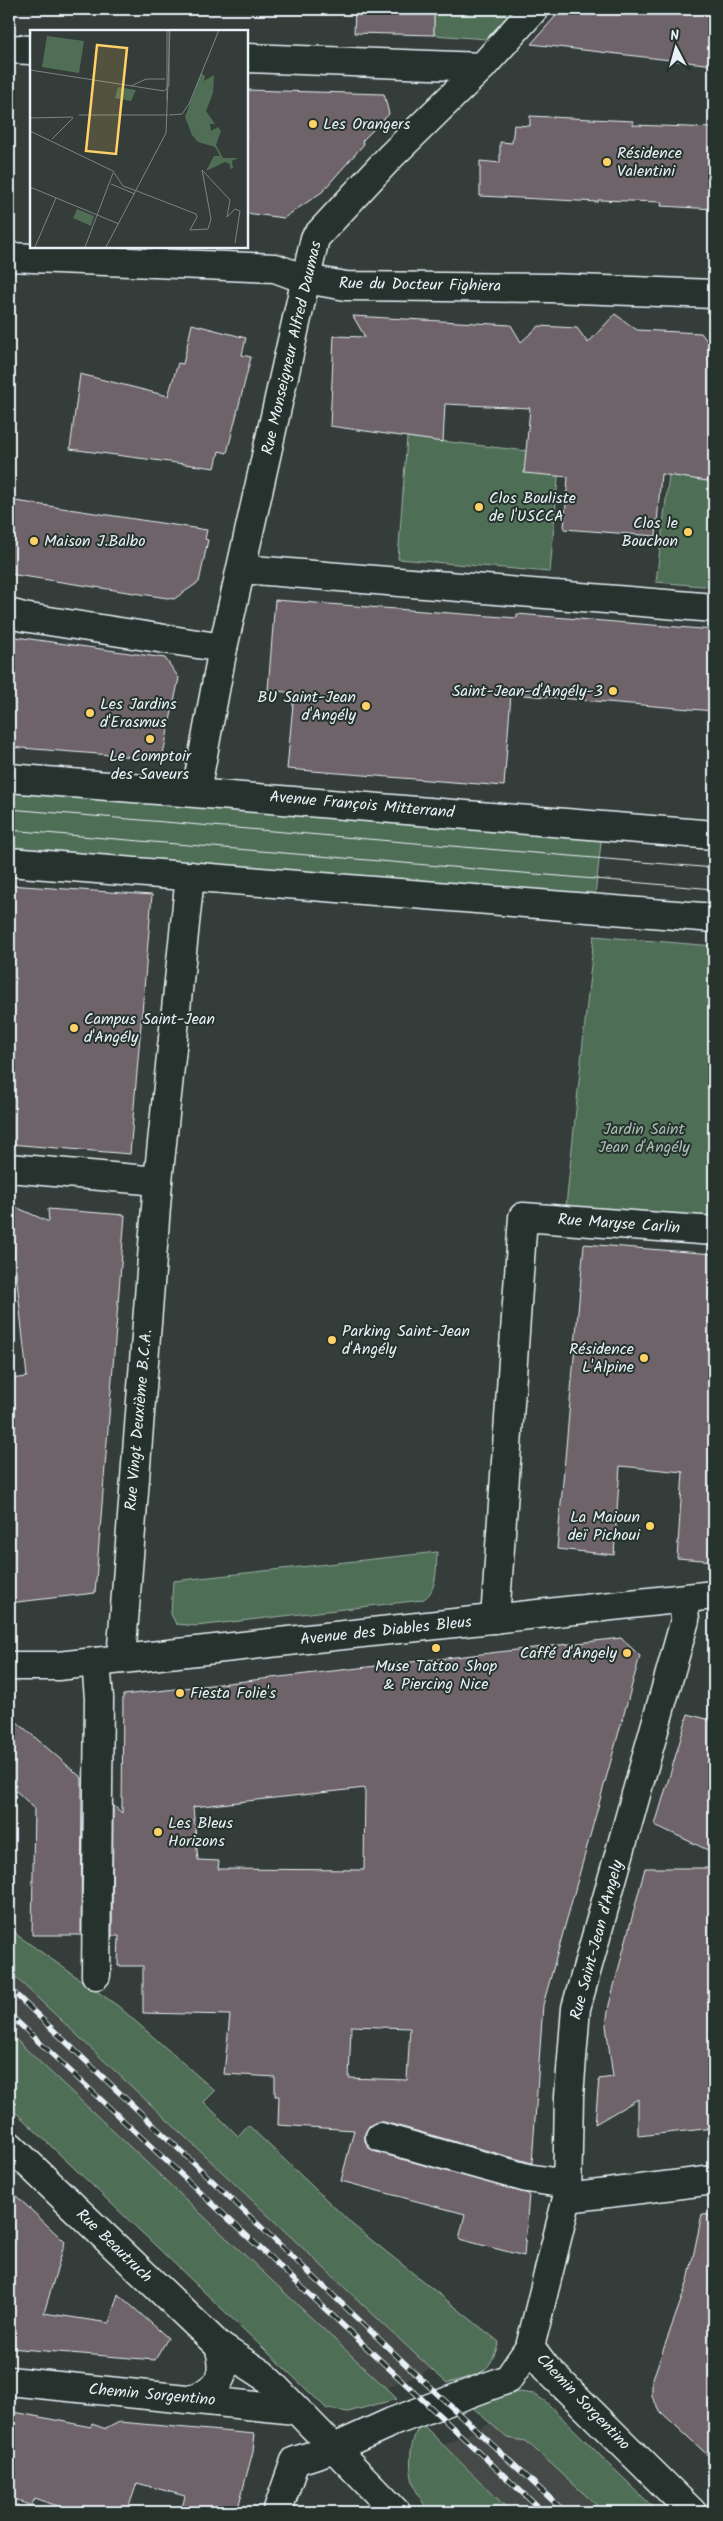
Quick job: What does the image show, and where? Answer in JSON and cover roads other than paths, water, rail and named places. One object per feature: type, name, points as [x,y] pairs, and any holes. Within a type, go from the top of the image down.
[{"type":"street","name":"Rue Monseigneur Alfred Daumas","points":[[196,792],[223,648],[315,238],[390,156],[482,67],[534,9]]},
{"type":"street","points":[[9,49],[30,50]]},
{"type":"street","points":[[248,58],[482,67]]},
{"type":"street","name":"Rue du Docteur Fighiera","points":[[9,257],[275,268],[305,279],[346,286],[550,288],[714,294]]},
{"type":"street","points":[[242,569],[714,608]]},
{"type":"street","points":[[9,613],[23,618],[223,648]]},
{"type":"street","name":"Avenue François Mitterrand","points":[[9,778],[714,835]]},
{"type":"street","points":[[9,862],[714,918]]},
{"type":"street","name":"Rue Vingt Deuxième B.C.A.","points":[[96,1975],[98,1698],[108,1660],[190,876]]},
{"type":"street","points":[[9,1168],[158,1181]]},
{"type":"street","name":"Rue Maryse Carlin","points":[[495,1619],[523,1217],[714,1231]]},
{"type":"street","name":"Avenue des Diables Bleus","points":[[9,1666],[58,1666],[714,1596]]},
{"type":"street","name":"Rue Saint-Jean d'Angely","points":[[530,2347],[567,2191],[569,2096],[576,2008],[685,1620],[683,1599]]},
{"type":"street","name":"Avenue des Diables Bleus","points":[[9,1657],[58,1666]]},
{"type":"street","name":"Avenue des Diables Bleus","points":[[9,1684],[58,1666]]},
{"type":"street","points":[[380,2137],[567,2191],[714,2180]]},
{"type":"street","name":"Rue Beautruch","points":[[9,2145],[219,2346],[262,2374],[332,2449],[396,2512]]},
{"type":"street","points":[[195,2399],[212,2389],[223,2376],[223,2361],[219,2346]]},
{"type":"street","name":"Chemin Sorgentino","points":[[277,2512],[295,2461],[332,2449],[392,2422],[508,2379],[530,2347],[546,2368],[692,2512]]},
{"type":"street","name":"Chemin Sorgentino","points":[[9,2381],[295,2410]]},
{"type":"tram line","points":[[9,809],[714,868]]},
{"type":"tram line","points":[[9,830],[714,889]]},
{"type":"railway","points":[[9,1988],[417,2375],[565,2512]]},
{"type":"railway","points":[[9,2014],[543,2512]]},
{"type":"place","name":"Les Orangers","points":[[313,124]]},
{"type":"place","name":"Résidence Valentini","points":[[607,162]]},
{"type":"place","name":"Clos Bouliste de l'USCCA","points":[[479,507]]},
{"type":"place","name":"Clos le Bouchon","points":[[688,532]]},
{"type":"place","name":"Maison J.Balbo","points":[[34,541]]},
{"type":"place","name":"Saint-Jean-d'Angély-3","points":[[613,691]]},
{"type":"place","name":"BU Saint-Jean d'Angély","points":[[366,706]]},
{"type":"place","name":"Les Jardins d'Erasmus","points":[[90,713]]},
{"type":"place","name":"Le Comptoir des Saveurs","points":[[150,739]]},
{"type":"place","name":"Campus Saint-Jean d'Angély","points":[[74,1028]]},
{"type":"place","name":"Parking Saint-Jean d'Angély","points":[[332,1340]]},
{"type":"place","name":"Résidence L'Alpine","points":[[644,1358]]},
{"type":"place","name":"La Maioun deï Pichoui","points":[[650,1526]]},
{"type":"place","name":"Muse Tattoo Shop & Piercing Nice","points":[[436,1648]]},
{"type":"place","name":"Caffé d'Angely","points":[[627,1653]]},
{"type":"place","name":"Fiesta Folie's","points":[[180,1693]]},
{"type":"place","name":"Les Bleus Horizons","points":[[158,1832]]},
{"type":"park label","name":"Jardin Saint Jean d'Angély","points":[[644,1138]]}]
